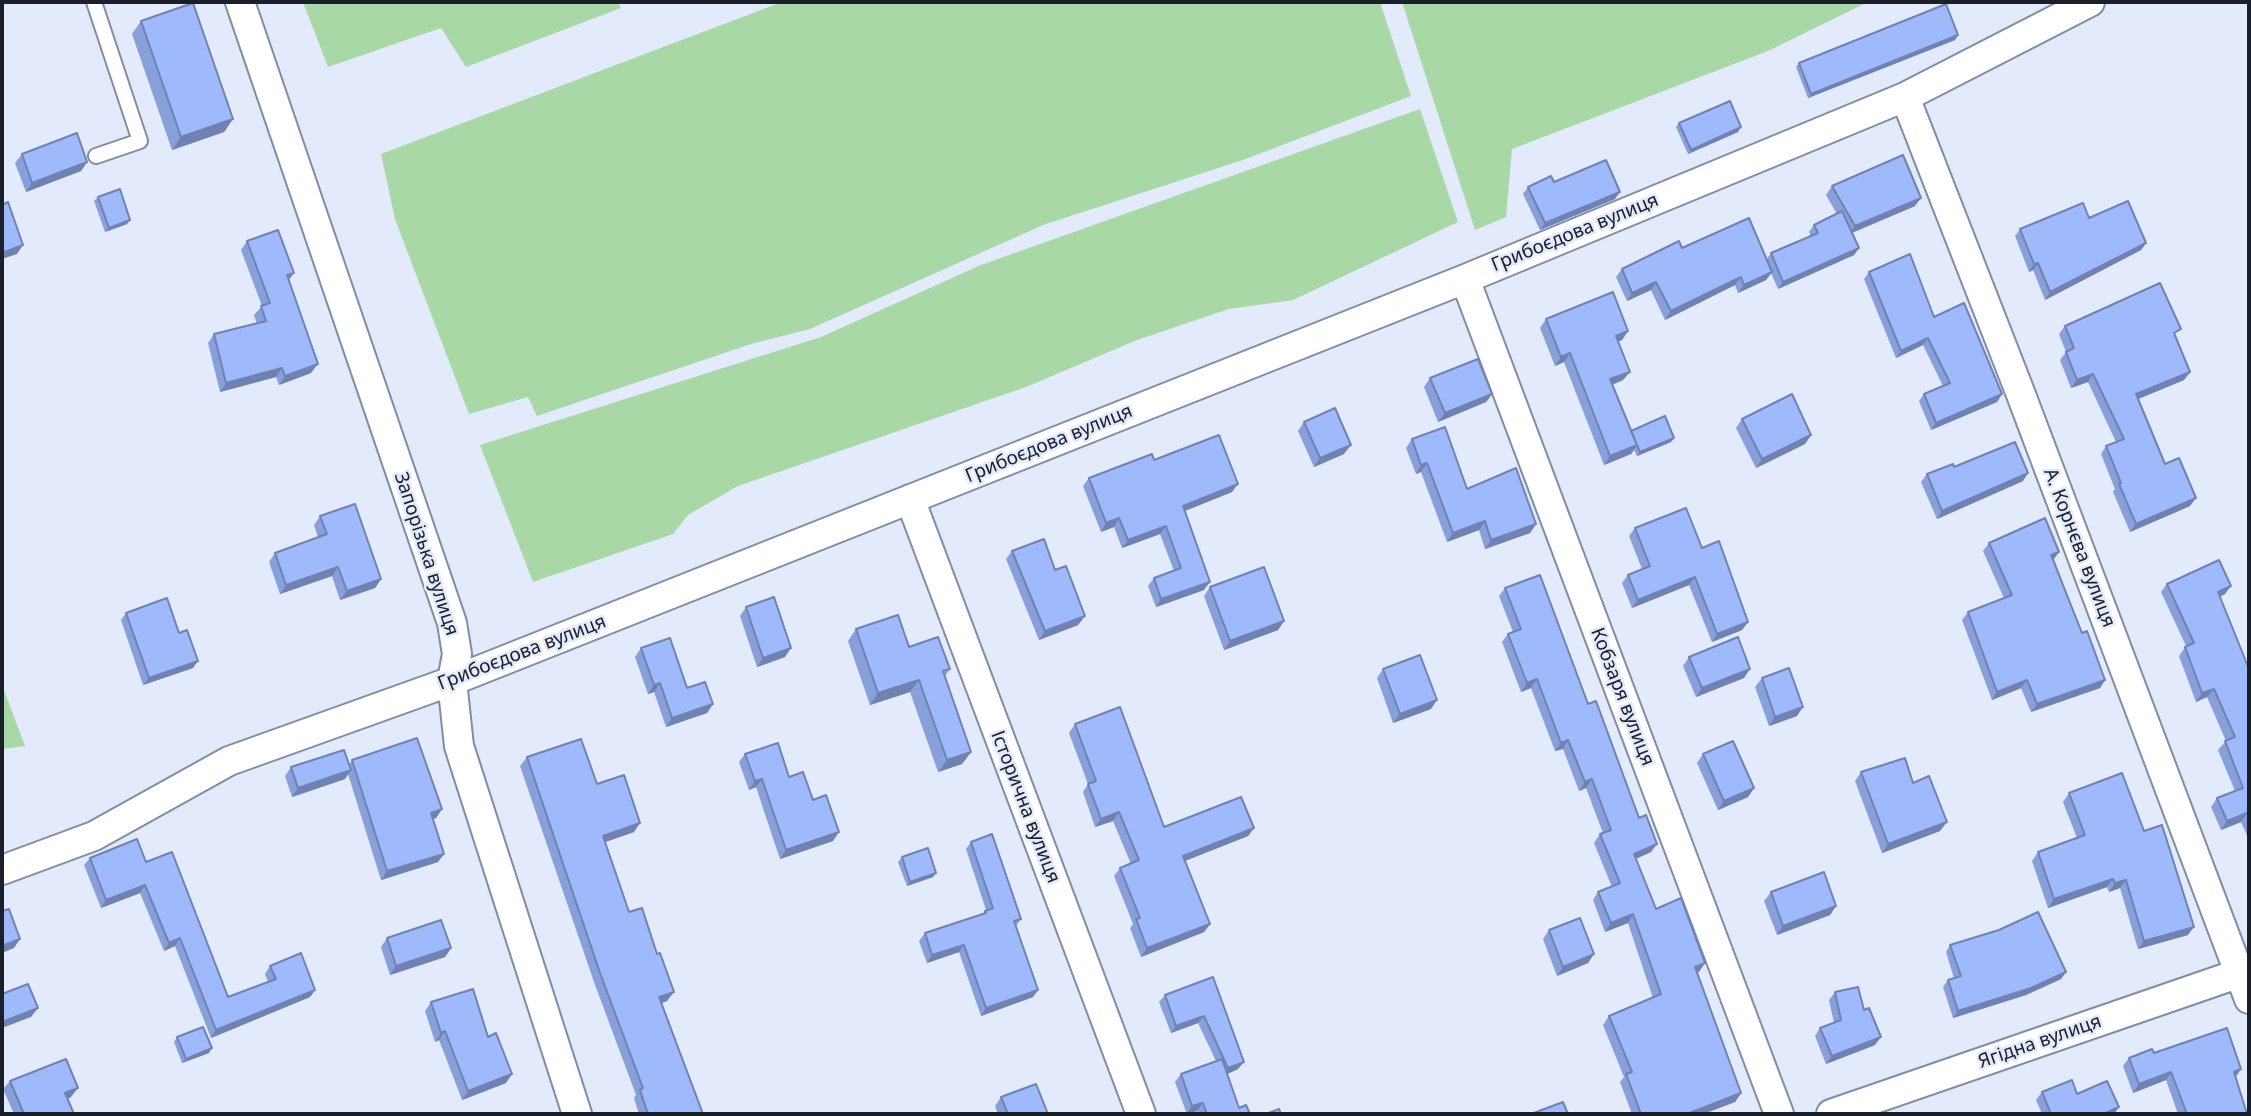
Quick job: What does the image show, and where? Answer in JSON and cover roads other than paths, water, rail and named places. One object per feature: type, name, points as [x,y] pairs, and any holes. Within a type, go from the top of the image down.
[{"type":"street","name":"Запорізька вулиця","points":[[240,2],[452,623],[457,654],[452,681],[459,746],[576,1114]]},
{"type":"street","name":"Грибоєдова вулиця","points":[[2,870],[94,836],[229,761],[452,681],[1465,279],[1905,97],[2090,2]]},
{"type":"street","name":"А. Корнєва вулиця","points":[[1905,97],[2246,981]]},
{"type":"street","name":"Кобзаря вулиця","points":[[1465,279],[1779,1114]]},
{"type":"street","name":"Історична вулиця","points":[[910,499],[1141,1114]]},
{"type":"street","name":"Ягідна вулиця","points":[[1831,1114],[2246,981]]},
{"type":"lane","points":[[93,2],[140,141],[96,156]]}]
